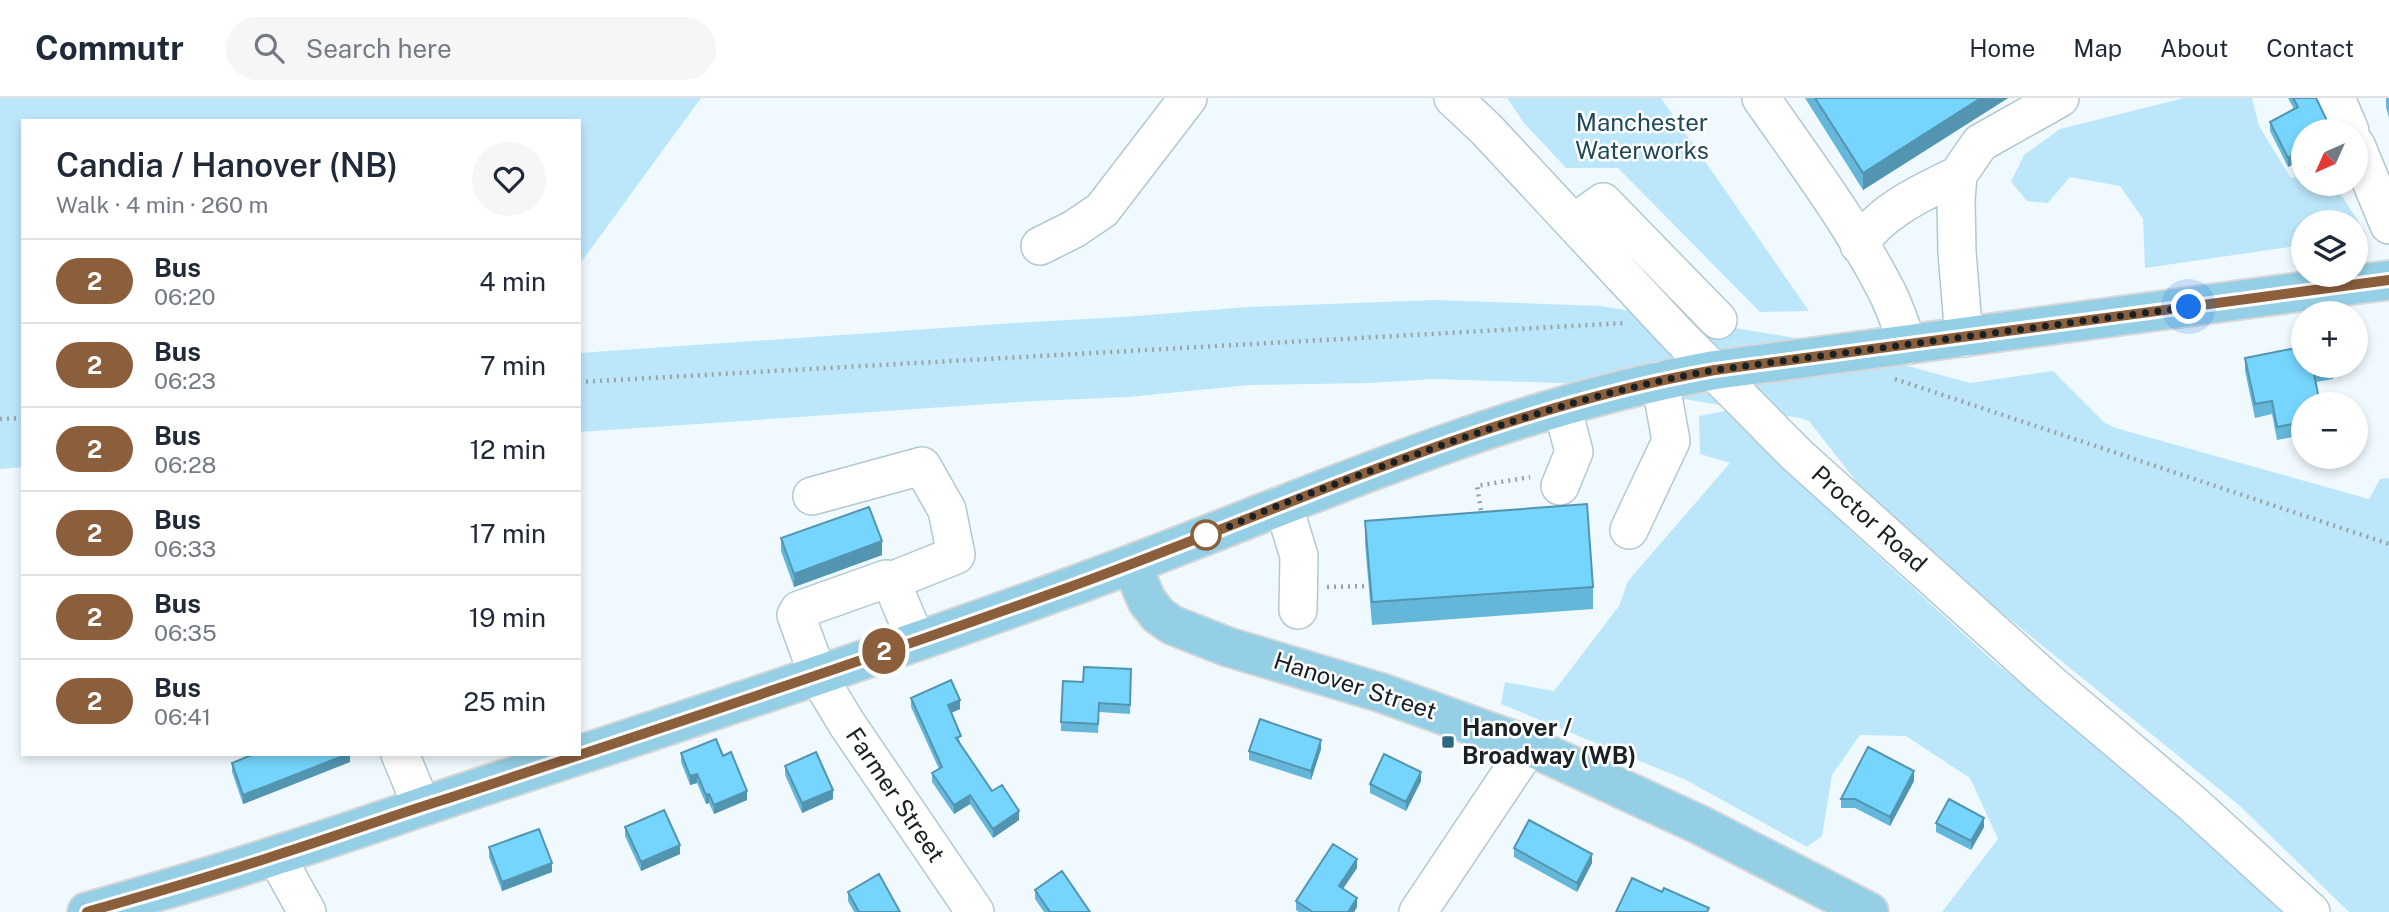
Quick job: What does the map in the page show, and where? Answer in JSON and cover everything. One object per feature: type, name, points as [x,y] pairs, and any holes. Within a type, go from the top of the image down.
[{"type":"main road","points":[[581,754],[818,676],[1131,564],[1283,504],[1467,437],[1562,406],[1660,380],[1715,370],[1902,362],[1964,338],[2389,280]]},
{"type":"main road","name":"Hanover Street","points":[[1131,564],[1147,601],[1158,615],[1172,625],[1228,647],[1382,693],[1529,746],[1700,825],[1869,912]]},
{"type":"main road","points":[[87,912],[276,856],[576,756]]},
{"type":"street","points":[[1040,246],[1074,229],[1102,210],[1188,98]]},
{"type":"street","name":"Proctor Road","points":[[1453,98],[1575,222],[1644,314],[1676,334],[1715,370],[1797,455],[2052,685],[2193,804],[2311,912]]},
{"type":"street","points":[[1761,98],[1834,204],[1886,291],[1902,362]]},
{"type":"street","points":[[1859,245],[1869,229],[1898,208],[1958,174],[1980,143],[2060,98]]},
{"type":"street","points":[[2336,98],[2345,119]]},
{"type":"street","points":[[1958,174],[1957,252],[1964,338]]},
{"type":"street","points":[[2368,174],[2389,225]]},
{"type":"street","points":[[1575,222],[1603,202],[1718,320]]},
{"type":"street","points":[[1644,314],[1678,280]]},
{"type":"street","points":[[1629,530],[1671,441],[1660,380]]},
{"type":"street","points":[[1562,406],[1574,452],[1563,478]]},
{"type":"street","points":[[812,496],[922,466],[947,510],[956,555],[891,581],[916,640]]},
{"type":"street","points":[[1283,504],[1299,556],[1298,599]]},
{"type":"street","name":"Farmer Street","points":[[891,581],[886,579],[799,610],[796,615],[818,676],[847,724],[975,912]]},
{"type":"street","points":[[1418,912],[1529,746]]},
{"type":"street","points":[[401,756],[422,807]]},
{"type":"street","points":[[276,856],[307,912]]},
{"type":"path","points":[[581,382],[1601,323],[1644,314]]},
{"type":"path","points":[[1902,362],[2389,544]]},
{"type":"path","points":[[0,419],[21,418]]},
{"type":"path","points":[[1483,522],[1477,486],[1563,478]]},
{"type":"path","points":[[1298,599],[1368,586]]},
{"type":"green space","points":[[0,98],[701,98],[581,262],[581,119],[21,119],[21,467],[0,469]]},
{"type":"green space","name":"Manchester Waterworks","points":[[1507,98],[1661,98],[1809,311],[1760,312],[1618,168],[1566,168],[1524,123]]},
{"type":"green space","points":[[2184,98],[2252,98],[2259,126],[2291,178],[2291,196],[2342,196],[2351,210],[2291,210],[2291,247],[2145,268],[2143,219],[2120,186],[2070,177],[2048,203],[2027,201],[2011,182],[2024,155],[2060,129]]},
{"type":"green space","points":[[1435,300],[1601,306],[1820,342],[1970,383],[2053,371],[2105,423],[2119,429],[2369,499],[2380,479],[2389,478],[2389,912],[2349,912],[2240,806],[1884,517],[1809,421],[1800,418],[1591,384],[1435,379],[1250,385],[1128,397],[581,432],[581,353],[1247,307]]},
{"type":"green space","points":[[1736,409],[1853,533],[1992,660],[2137,776],[2286,912],[1942,912],[1998,839],[1970,778],[1906,736],[1860,735],[1832,775],[1822,836],[1807,847],[1686,780],[1501,704],[1505,682],[1554,691],[1619,606],[1628,581],[1730,463],[1700,454],[1699,416]]},
{"type":"building","points":[[1815,98],[1981,98],[1863,173]]},
{"type":"building","points":[[2293,98],[2316,98],[2326,119],[2291,119],[2291,156],[2288,158],[2270,122],[2298,107]]},
{"type":"building","points":[[2291,349],[2291,378],[2315,378],[2318,392],[2291,392],[2291,424],[2277,427],[2272,401],[2255,404],[2245,358]]},
{"type":"building","points":[[1587,504],[1593,587],[1372,602],[1365,521]]},
{"type":"building","points":[[869,507],[882,541],[794,574],[781,538]]},
{"type":"building","points":[[1084,667],[1131,669],[1130,705],[1099,703],[1098,724],[1061,722],[1063,681],[1083,682]]},
{"type":"building","points":[[951,680],[960,700],[948,705],[961,736],[956,738],[992,791],[1002,785],[1019,811],[993,829],[970,795],[954,805],[932,773],[942,767],[911,698]]},
{"type":"building","points":[[1260,719],[1321,740],[1311,771],[1249,751]]},
{"type":"building","points":[[716,739],[723,756],[731,752],[747,791],[714,805],[709,794],[706,795],[697,774],[690,776],[681,753]]},
{"type":"building","points":[[1868,747],[1914,771],[1890,817],[1855,799],[1841,799]]},
{"type":"building","points":[[816,752],[833,790],[802,803],[785,766]]},
{"type":"building","points":[[1384,754],[1421,772],[1406,802],[1370,784]]},
{"type":"building","points":[[249,756],[343,756],[243,795],[232,763]]},
{"type":"building","points":[[1949,799],[1984,818],[1971,841],[1936,823]]},
{"type":"building","points":[[664,810],[680,845],[641,862],[625,827]]},
{"type":"building","points":[[1529,820],[1592,854],[1577,883],[1514,848]]},
{"type":"building","points":[[539,829],[552,863],[502,882],[489,847]]},
{"type":"building","points":[[1333,844],[1357,859],[1339,886],[1357,898],[1348,912],[1313,912],[1296,901]]},
{"type":"building","points":[[1062,871],[1090,912],[1050,912],[1035,890]]},
{"type":"building","points":[[879,874],[900,912],[859,912],[848,892]]},
{"type":"building","points":[[1632,878],[1662,892],[1664,888],[1709,908],[1707,912],[1616,912]]},
{"type":"bus line","name":"2","points":[[581,754],[818,676],[1068,588],[1283,504],[1467,437],[1605,393],[1715,370],[2389,280]]},
{"type":"bus line","name":"2","points":[[87,912],[276,856],[576,756]]},
{"type":"place","name":"Hanover / Broadway (WB)","points":[[1448,742]]},
{"type":"route","points":[[1206,535],[1467,437],[1605,393],[1660,380],[1715,370],[2189,307]]}]
